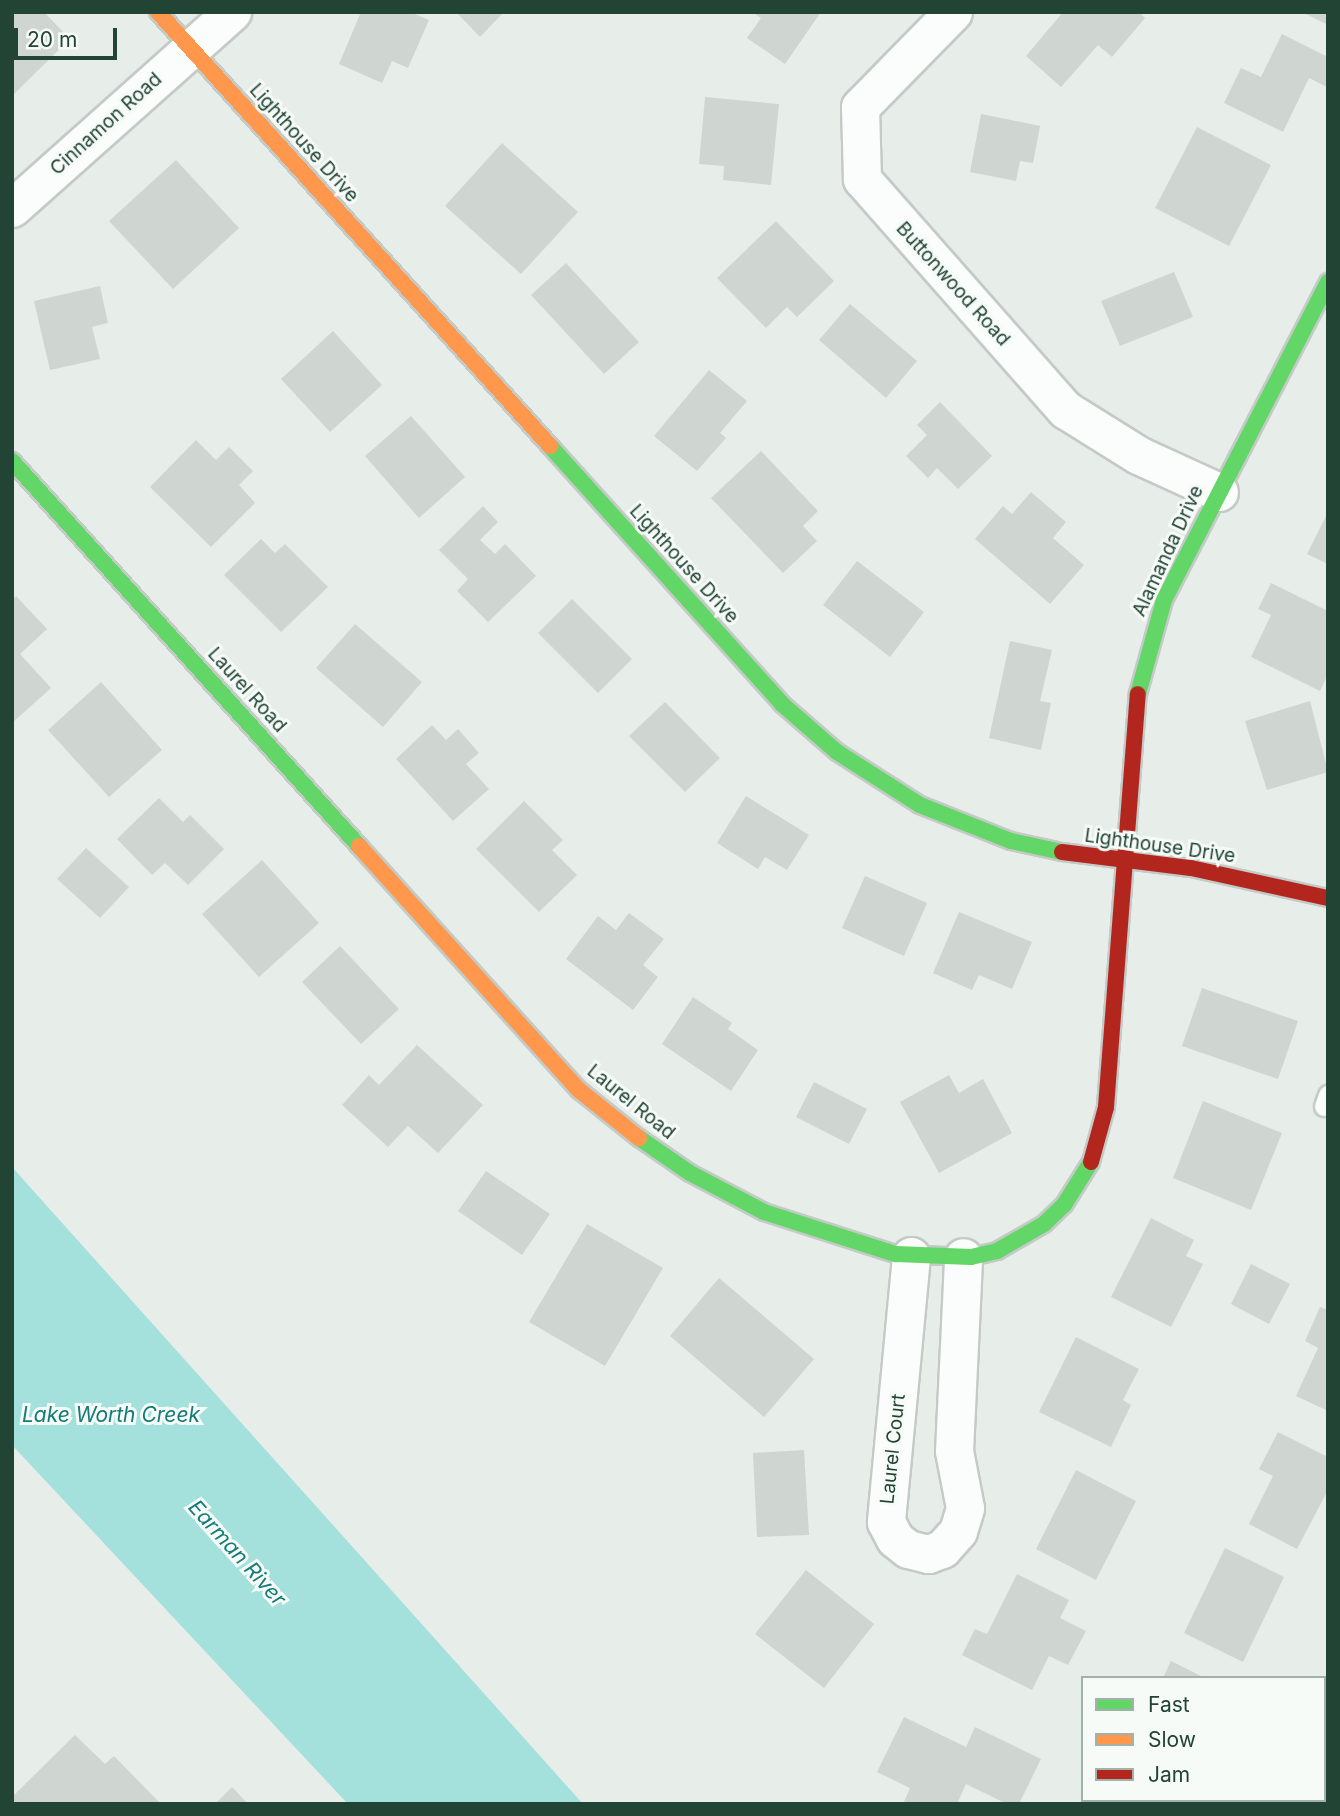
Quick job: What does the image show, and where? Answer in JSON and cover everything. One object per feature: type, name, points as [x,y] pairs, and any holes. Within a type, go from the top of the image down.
[{"type":"street","name":"Lighthouse Drive","points":[[158,12],[782,704],[837,752],[909,799],[965,825],[1011,841],[1124,861],[1192,869],[1328,898]]},
{"type":"street","name":"Cinnamon Road","points":[[12,208],[232,12]]},
{"type":"street","name":"Buttonwood Road","points":[[953,12],[860,107],[862,179],[1066,410],[1138,455],[1219,492]]},
{"type":"street","name":"Alamanda Drive","points":[[1124,861],[1135,707],[1146,653],[1164,600],[1328,282]]},
{"type":"street","name":"Laurel Road","points":[[12,461],[579,1090],[690,1173],[764,1212],[843,1241],[911,1256],[963,1257],[997,1251],[1044,1224],[1064,1205],[1093,1159],[1106,1107],[1124,861]]},
{"type":"street","name":"Laurel Court","points":[[911,1256],[886,1522],[895,1539],[908,1549],[928,1554],[942,1549],[958,1531],[965,1508],[954,1451],[963,1257]]},
{"type":"water","name":"Lake Worth Creek","points":[[12,1167],[583,1804],[348,1804],[12,1445]]},
{"type":"building","points":[[12,12],[44,12],[70,39],[12,96]]},
{"type":"building","points":[[361,12],[410,12],[429,20],[408,68],[392,61],[382,83],[339,64]]},
{"type":"building","points":[[456,12],[504,12],[480,37]]},
{"type":"building","points":[[752,12],[821,12],[785,64],[747,38],[761,18]]},
{"type":"building","points":[[1063,12],[1139,12],[1145,18],[1112,57],[1098,45],[1061,87],[1026,56]]},
{"type":"building","points":[[1302,12],[1328,12],[1328,25]]},
{"type":"building","points":[[1282,34],[1328,57],[1327,87],[1309,78],[1283,132],[1224,103],[1241,68],[1261,77]]},
{"type":"building","points":[[705,97],[779,104],[771,185],[723,180],[724,166],[699,164]]},
{"type":"building","points":[[981,114],[1040,126],[1033,163],[1020,161],[1016,181],[970,172]]},
{"type":"building","points":[[1197,127],[1271,165],[1229,246],[1155,208]]},
{"type":"building","points":[[502,143],[578,212],[521,274],[445,206]]},
{"type":"building","points":[[176,160],[239,228],[173,289],[109,221]]},
{"type":"building","points":[[776,221],[834,281],[797,317],[787,307],[766,328],[717,278]]},
{"type":"building","points":[[566,263],[639,342],[604,374],[531,295]]},
{"type":"building","points":[[1174,272],[1193,317],[1120,346],[1101,301]]},
{"type":"building","points":[[100,286],[108,323],[92,327],[100,359],[50,370],[34,301]]},
{"type":"building","points":[[850,304],[917,361],[886,398],[819,340]]},
{"type":"building","points":[[333,331],[382,385],[330,432],[281,379]]},
{"type":"building","points":[[709,370],[747,401],[720,433],[726,438],[697,471],[654,436]]},
{"type":"building","points":[[940,402],[992,456],[958,489],[937,468],[928,478],[906,456],[927,435],[917,425]]},
{"type":"building","points":[[411,416],[465,477],[419,518],[365,456]]},
{"type":"building","points":[[196,440],[216,460],[229,447],[253,471],[239,485],[255,503],[211,547],[150,487]]},
{"type":"building","points":[[761,451],[818,511],[803,526],[817,541],[783,573],[711,498]]},
{"type":"building","points":[[1031,492],[1066,522],[1053,538],[1084,565],[1050,604],[975,539],[1003,506],[1012,514]]},
{"type":"building","points":[[483,506],[498,522],[480,540],[495,554],[505,544],[536,576],[488,622],[457,591],[468,579],[439,550]]},
{"type":"building","points":[[1328,512],[1328,564],[1307,554]]},
{"type":"building","points":[[261,539],[275,553],[285,544],[328,587],[281,632],[224,575]]},
{"type":"building","points":[[857,561],[924,612],[890,657],[823,605]]},
{"type":"building","points":[[1271,583],[1328,611],[1328,674],[1320,691],[1251,657],[1271,615],[1258,609]]},
{"type":"building","points":[[16,596],[47,629],[20,654],[51,688],[12,723],[12,600]]},
{"type":"building","points":[[572,599],[632,659],[598,693],[538,633]]},
{"type":"building","points":[[355,624],[422,682],[383,727],[316,668]]},
{"type":"building","points":[[1010,641],[1052,650],[1040,701],[1051,703],[1041,750],[989,738]]},
{"type":"building","points":[[101,682],[162,750],[109,797],[48,730]]},
{"type":"building","points":[[1310,701],[1328,772],[1267,790],[1245,721]]},
{"type":"building","points":[[665,702],[720,758],[685,792],[629,736]]},
{"type":"building","points":[[432,725],[446,740],[458,729],[479,753],[466,764],[489,789],[453,821],[396,759]]},
{"type":"building","points":[[746,796],[809,835],[787,870],[765,857],[758,869],[717,843]]},
{"type":"building","points":[[159,798],[183,822],[190,815],[224,849],[188,885],[165,863],[152,875],[117,839]]},
{"type":"building","points":[[524,801],[563,840],[552,850],[577,875],[539,912],[476,849]]},
{"type":"building","points":[[86,848],[129,887],[100,918],[57,879]]},
{"type":"building","points":[[262,860],[319,923],[259,977],[202,914]]},
{"type":"building","points":[[865,876],[927,903],[904,956],[842,928]]},
{"type":"building","points":[[959,912],[1032,942],[1012,989],[979,975],[972,990],[933,973]]},
{"type":"building","points":[[629,913],[664,939],[643,965],[658,977],[633,1010],[566,959],[598,916],[616,930]]},
{"type":"building","points":[[340,946],[399,1009],[361,1044],[302,982]]},
{"type":"building","points":[[1202,988],[1298,1021],[1278,1079],[1182,1046]]},
{"type":"building","points":[[693,997],[732,1023],[728,1029],[758,1050],[731,1091],[662,1044]]},
{"type":"building","points":[[417,1045],[483,1105],[438,1153],[408,1126],[388,1147],[342,1105],[369,1075],[379,1085]]},
{"type":"building","points":[[949,1075],[959,1093],[983,1079],[1012,1133],[939,1173],[900,1102]]},
{"type":"building","points":[[814,1082],[867,1109],[849,1144],[796,1117]]},
{"type":"building","points":[[1203,1101],[1282,1133],[1251,1210],[1173,1178]]},
{"type":"building","points":[[486,1171],[550,1214],[522,1255],[458,1211]]},
{"type":"building","points":[[1151,1218],[1194,1240],[1186,1256],[1203,1264],[1171,1327],[1111,1297]]},
{"type":"building","points":[[587,1224],[663,1268],[605,1366],[529,1322]]},
{"type":"building","points":[[1251,1264],[1290,1284],[1269,1324],[1231,1304]]},
{"type":"building","points":[[719,1278],[814,1359],[764,1417],[670,1336]]},
{"type":"building","points":[[1320,1307],[1328,1310],[1328,1411],[1296,1396],[1318,1348],[1305,1341]]},
{"type":"building","points":[[1076,1337],[1139,1369],[1123,1400],[1131,1405],[1111,1447],[1039,1412]]},
{"type":"building","points":[[1278,1432],[1328,1457],[1328,1490],[1297,1549],[1249,1524],[1273,1476],[1259,1469]]},
{"type":"building","points":[[804,1450],[809,1535],[757,1537],[753,1453]]},
{"type":"building","points":[[1076,1470],[1136,1501],[1096,1580],[1036,1549]]},
{"type":"building","points":[[1225,1548],[1284,1577],[1243,1662],[1184,1633]]},
{"type":"building","points":[[806,1570],[874,1624],[824,1688],[755,1634]]},
{"type":"building","points":[[1017,1574],[1069,1600],[1060,1618],[1086,1631],[1068,1665],[1049,1656],[1032,1690],[962,1655],[975,1629],[987,1634]]},
{"type":"building","points":[[1171,1661],[1201,1676],[1164,1676]]},
{"type":"building","points":[[904,1717],[966,1747],[975,1727],[1041,1759],[1019,1804],[1007,1804],[966,1784],[957,1804],[903,1804],[910,1788],[877,1772]]},
{"type":"building","points":[[75,1735],[105,1764],[114,1756],[161,1804],[12,1804],[12,1797]]},
{"type":"building","points":[[232,1787],[248,1804],[215,1804]]},
{"type":"building","points":[[1096,1802],[1132,1802],[1095,1804]]},
{"type":"traffic: fast","points":[[1138,694],[1164,600],[1328,282]]},
{"type":"traffic: fast","points":[[550,446],[782,704],[837,752],[920,805],[1011,841],[1062,852]]},
{"type":"traffic: fast","points":[[12,461],[359,846]]},
{"type":"traffic: fast","points":[[639,1138],[690,1173],[764,1212],[896,1254],[971,1257],[997,1251],[1044,1224],[1064,1205],[1091,1162]]},
{"type":"traffic: slow","points":[[158,12],[550,446]]},
{"type":"traffic: slow","points":[[359,846],[579,1090],[639,1138]]},
{"type":"traffic: jam","points":[[1091,1162],[1106,1107],[1138,694]]},
{"type":"traffic: jam","points":[[1062,852],[1191,868],[1328,898]]},
{"type":"water label","name":"Earman River","points":[[237,1553]]}]
